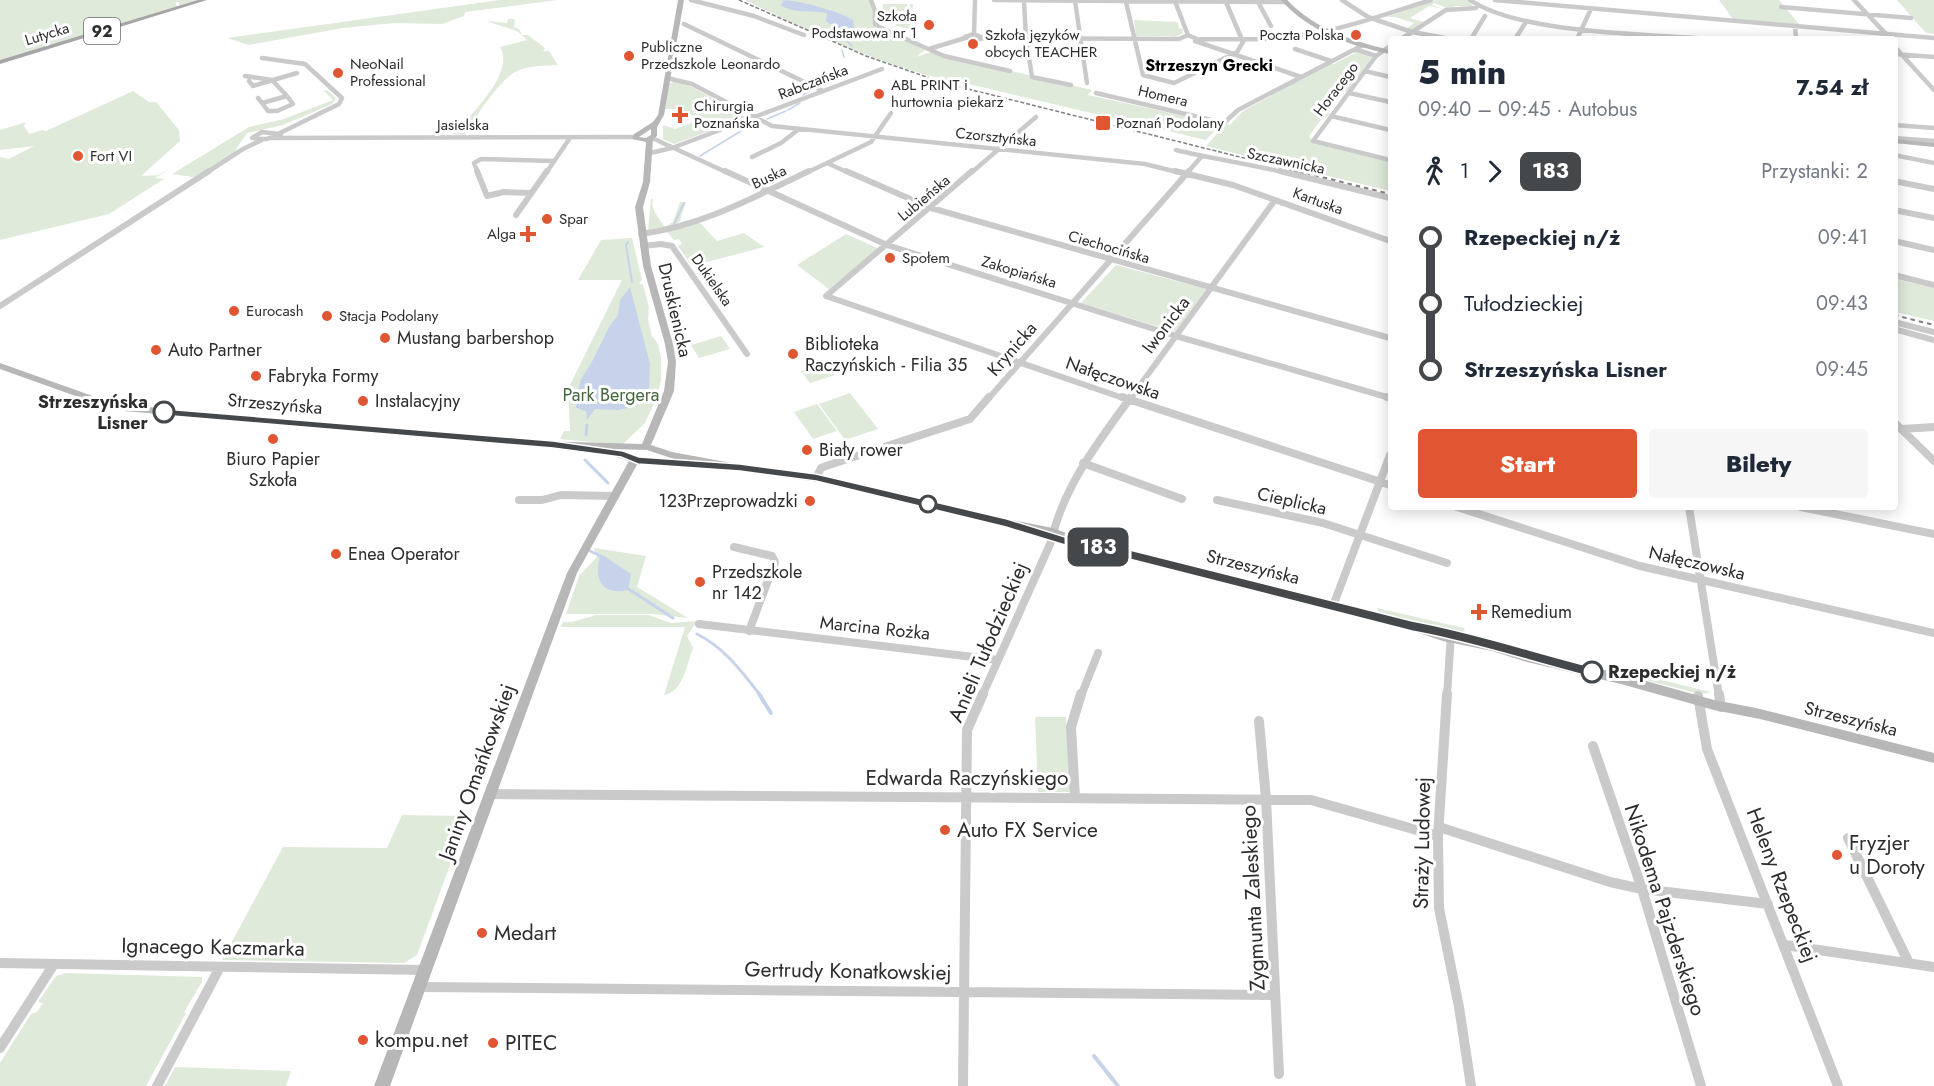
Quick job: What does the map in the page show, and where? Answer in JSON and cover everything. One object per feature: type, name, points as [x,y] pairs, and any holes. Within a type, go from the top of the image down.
[{"type":"main road","name":"Lutycka","points":[[0,62],[204,0]]},
{"type":"street","name":"Druskienicka","points":[[646,448],[669,391],[672,362],[643,246],[641,212],[645,207],[644,197],[652,137],[655,124],[661,115],[681,0]]},
{"type":"street","points":[[691,0],[754,16],[804,35],[796,40]]},
{"type":"street","points":[[871,0],[876,25],[947,57],[1010,71]]},
{"type":"street","points":[[974,34],[975,0]]},
{"type":"street","points":[[994,0],[1285,1],[1304,19],[1326,30],[1363,45],[1387,51]]},
{"type":"street","points":[[1342,0],[1372,18],[1412,32],[1434,36]]},
{"type":"street","points":[[965,38],[975,41],[983,38],[1179,39],[1186,42],[1285,38],[1326,30],[1431,0]]},
{"type":"street","points":[[1470,0],[1475,6],[1526,22],[1642,36]]},
{"type":"street","points":[[1495,0],[1886,36]]},
{"type":"street","points":[[1854,0],[1886,36]]},
{"type":"street","points":[[1024,1],[1026,38],[1032,77],[1071,85]]},
{"type":"street","points":[[1075,1],[1087,83]]},
{"type":"street","points":[[1488,1],[1502,1]]},
{"type":"street","points":[[1126,2],[1143,75],[1174,83],[1233,54],[1242,47],[1242,39],[1226,2]]},
{"type":"street","points":[[1176,2],[1188,35],[1196,40],[1301,77],[1363,45]]},
{"type":"street","points":[[1258,2],[1271,26]]},
{"type":"street","points":[[1584,2],[1589,10]]},
{"type":"street","points":[[1781,7],[1911,18]]},
{"type":"street","points":[[1406,36],[1444,12],[1455,8],[1476,8]]},
{"type":"street","points":[[1578,36],[1589,10]]},
{"type":"street","points":[[1473,36],[1485,16]]},
{"type":"street","points":[[1517,36],[1526,22]]},
{"type":"street","points":[[684,24],[823,91]]},
{"type":"street","points":[[1795,26],[1796,36]]},
{"type":"street","points":[[929,49],[965,38],[967,35],[974,34],[983,38]]},
{"type":"street","points":[[1179,39],[1188,35]]},
{"type":"street","points":[[1898,36],[1934,38]]},
{"type":"street","points":[[1295,49],[1331,61]]},
{"type":"street","points":[[1355,49],[1376,56]]},
{"type":"street","points":[[1898,50],[1934,90]]},
{"type":"street","name":"Horacego","points":[[1387,51],[1376,56],[1313,140],[1318,144],[1388,160]]},
{"type":"street","points":[[1898,54],[1934,57]]},
{"type":"street","points":[[0,306],[243,149],[339,104],[342,98],[305,64],[262,58]]},
{"type":"street","name":"Rabczańska","points":[[650,153],[672,148],[882,69]]},
{"type":"street","points":[[1365,72],[1388,77]]},
{"type":"street","points":[[287,96],[260,101],[268,111],[278,111],[293,104],[287,96],[272,80],[247,79],[253,86],[272,80],[297,73]]},
{"type":"street","name":"Homera","points":[[1096,93],[1224,123],[1238,110],[1301,77]]},
{"type":"street","name":"Czorsztyńska","points":[[668,78],[699,87],[772,126],[1140,163],[1237,186]]},
{"type":"street","points":[[1349,93],[1388,102]]},
{"type":"street","name":"Buska","points":[[641,234],[666,230],[714,216],[871,142],[891,113]]},
{"type":"street","points":[[1330,116],[1388,130]]},
{"type":"street","name":"Lubieńska","points":[[826,296],[1036,117]]},
{"type":"street","points":[[637,139],[655,124]]},
{"type":"street","points":[[1898,124],[1934,128]]},
{"type":"street","points":[[752,157],[781,143],[800,129]]},
{"type":"street","points":[[644,132],[652,137]]},
{"type":"street","points":[[243,149],[257,133],[271,134]]},
{"type":"street","name":"Jasielska","points":[[271,134],[637,139]]},
{"type":"street","points":[[637,139],[652,137]]},
{"type":"street","name":"Zakopiańska","points":[[652,137],[887,246],[1176,336],[1388,397]]},
{"type":"street","points":[[516,215],[570,138]]},
{"type":"street","points":[[253,139],[262,140]]},
{"type":"street","points":[[637,139],[650,153]]},
{"type":"street","points":[[1898,139],[1934,143]]},
{"type":"street","name":"Szczawnicka","points":[[1176,150],[1259,166],[1388,198]]},
{"type":"street","name":"Krynicka","points":[[816,478],[821,468],[826,466],[970,419],[1147,215],[1202,156]]},
{"type":"street","points":[[1898,156],[1934,163]]},
{"type":"street","points":[[531,193],[504,192],[487,196],[474,163],[477,161],[554,161]]},
{"type":"street","name":"Ciechocińska","points":[[827,163],[931,208],[1388,337]]},
{"type":"street","points":[[1898,182],[1934,189]]},
{"type":"street","name":"Kartuska","points":[[1237,186],[1388,240]]},
{"type":"street","name":"Iwonicka","points":[[1053,535],[1083,463],[1275,200]]},
{"type":"street","points":[[1898,211],[1934,218]]},
{"type":"street","points":[[1898,242],[1934,250]]},
{"type":"street","name":"Dukielska","points":[[643,246],[661,244],[672,246],[747,354]]},
{"type":"street","points":[[1898,276],[1934,285]]},
{"type":"street","name":"Nałęczowska","points":[[826,296],[1130,400],[1388,484]]},
{"type":"street","points":[[1898,323],[1934,332]]},
{"type":"street","points":[[1898,330],[1934,340]]},
{"type":"street","name":"Strzeszyńska","points":[[0,366],[124,408],[553,445],[646,448],[740,468]]},
{"type":"street","points":[[1898,426],[1934,460]]},
{"type":"street","points":[[1902,429],[1934,427]]},
{"type":"street","name":"Strzeszyńska","points":[[553,445],[634,458],[816,478],[1007,523],[1934,758]]},
{"type":"street","name":"Janiny Omańkowskiej","points":[[382,1086],[572,573],[614,496],[626,479],[634,452],[646,448],[653,455],[647,459],[645,466],[626,479]]},
{"type":"street","points":[[1333,606],[1388,460]]},
{"type":"street","points":[[1083,463],[1182,499]]},
{"type":"street","points":[[519,500],[542,500],[561,495],[614,496]]},
{"type":"street","name":"Cieplicka","points":[[1217,500],[1323,523],[1447,563]]},
{"type":"street","name":"Nałęczowska","points":[[1466,510],[1633,564],[1934,633]]},
{"type":"street","points":[[1689,510],[1721,704]]},
{"type":"street","points":[[1816,510],[1934,534]]},
{"type":"street","name":"Anieli Tułodzieckiej","points":[[963,1086],[967,730],[1053,535]]},
{"type":"street","points":[[734,548],[772,555],[775,562],[748,631]]},
{"type":"street","name":"Marcina Rożka","points":[[699,624],[998,660]]},
{"type":"street","name":"Straży Ludowej","points":[[1451,636],[1438,832],[1439,908],[1459,1007],[1471,1086]]},
{"type":"street","points":[[1076,798],[1071,727],[1073,715],[1098,653]]},
{"type":"street","name":"Heleny Rzepeckiej","points":[[1698,699],[1707,749],[1838,1086]]},
{"type":"street","name":"Zygmunta Zaleskiego","points":[[1258,721],[1266,799],[1279,1074]]},
{"type":"street","name":"Nikodema Pajzderskiego","points":[[1593,746],[1642,889],[1701,1086]]},
{"type":"street","name":"Edwarda Raczyńskiego","points":[[490,794],[1266,799],[1324,802],[1438,832],[1610,882],[1642,889],[1768,904]]},
{"type":"street","points":[[1848,838],[1909,963]]},
{"type":"street","points":[[1785,945],[1934,967]]},
{"type":"street","name":"Ignacego Kaczmarka","points":[[0,963],[425,970]]},
{"type":"street","points":[[0,1048],[54,964]]},
{"type":"street","points":[[157,1086],[220,967]]},
{"type":"street","name":"Gertrudy Konatkowskiej","points":[[420,987],[1275,995]]},
{"type":"green space","points":[[0,0],[197,0],[179,6],[179,2],[176,2],[177,7],[107,28],[101,28],[94,22],[92,23],[97,29],[90,33],[0,60]]},
{"type":"green space","points":[[500,0],[557,0],[465,12],[464,16],[442,24],[394,23],[343,28],[249,45],[227,38]]},
{"type":"green space","points":[[745,0],[869,0],[874,9],[874,24],[925,50],[916,57],[931,52],[1092,90],[1088,95],[1221,124],[1206,140],[947,80],[858,52]]},
{"type":"green space","points":[[1436,0],[1468,0],[1473,6],[1456,6],[1449,9],[1434,3],[1432,5],[1444,9],[1429,6],[1410,18],[1423,22],[1412,29],[1406,29],[1414,23],[1395,17],[1386,17]]},
{"type":"green space","points":[[1719,0],[1779,0],[1799,24],[1803,25],[1733,19]]},
{"type":"green space","points":[[1897,0],[1934,0],[1934,34],[1926,33]]},
{"type":"green space","points":[[883,4],[907,4],[907,19],[910,4],[913,4],[910,29],[896,26],[896,19],[881,19]]},
{"type":"green space","points":[[508,19],[515,19],[514,27],[519,29],[522,35],[528,35],[545,48],[543,51],[549,51],[558,65],[528,67],[512,74],[493,94],[465,135],[453,134],[480,105],[497,81],[502,69],[503,57],[500,47],[527,40],[517,31],[486,21],[507,23]]},
{"type":"green space","points":[[1134,20],[1178,22],[1179,28],[1183,29],[1182,33],[1184,33],[1172,38],[1174,36],[1136,36]]},
{"type":"green space","points":[[1353,52],[1373,56],[1347,92],[1343,91],[1327,112],[1330,113],[1326,118],[1323,117],[1309,136],[1315,144],[1388,162],[1388,191],[1206,146],[1226,124],[1230,125],[1243,111],[1330,63],[1334,64],[1355,53]]},
{"type":"green space","points":[[675,81],[692,87],[748,117],[674,144],[663,139],[663,125],[675,129],[700,120],[681,109],[665,109],[669,84]]},
{"type":"green space","points":[[327,90],[336,98],[332,104],[283,125],[247,133],[235,151],[237,152],[200,175],[193,177],[172,174],[249,127],[284,119],[333,100],[322,92]]},
{"type":"green space","points":[[133,91],[149,102],[156,102],[179,130],[180,141],[141,176],[158,175],[171,168],[155,178],[164,179],[109,214],[0,240],[0,157],[9,159],[34,146],[0,150],[0,130],[26,122],[24,126],[29,134],[46,131]]},
{"type":"green space","points":[[651,199],[653,199],[656,214],[665,227],[673,222],[680,202],[686,202],[679,223],[666,229],[648,231]]},
{"type":"green space","points":[[699,222],[717,241],[744,233],[764,247],[692,266],[678,246],[682,244],[679,239],[674,240],[667,232]]},
{"type":"green space","points":[[846,234],[879,249],[829,289],[797,265]]},
{"type":"green space","name":"Park Bergera","points":[[632,238],[642,280],[639,283],[643,285],[649,307],[648,319],[652,336],[658,344],[661,358],[661,380],[657,397],[645,423],[622,445],[560,439],[564,431],[570,431],[568,389],[622,280],[578,280],[601,240]]},
{"type":"green space","points":[[1116,265],[1206,289],[1175,332],[1081,303]]},
{"type":"green space","points":[[1898,280],[1934,288],[1934,321],[1898,313]]},
{"type":"green space","points":[[721,336],[730,349],[699,358],[691,345]]},
{"type":"green space","points":[[825,363],[835,375],[810,383],[801,371]]},
{"type":"green space","points":[[850,393],[878,429],[845,440],[819,404]]},
{"type":"green space","points":[[817,404],[837,431],[813,439],[794,412]]},
{"type":"green space","points":[[594,548],[646,556],[637,587],[688,618],[653,614],[566,614],[579,576],[597,557]]},
{"type":"green space","points":[[1377,608],[1464,628],[1465,635],[1379,613]]},
{"type":"green space","points":[[596,615],[648,615],[671,623],[697,621],[687,636],[693,648],[683,677],[676,688],[664,695],[685,627],[561,627],[563,622],[572,622]]},
{"type":"green space","points":[[1616,669],[1711,692],[1701,694],[1613,672]]},
{"type":"green space","points":[[1035,717],[1066,717],[1070,792],[1038,792]]},
{"type":"green space","points":[[402,815],[468,816],[417,955],[404,963],[222,960],[283,847],[387,848]]},
{"type":"green space","points":[[66,973],[202,977],[202,982],[146,1086],[0,1086],[0,1063],[31,1014],[37,1012],[43,1003],[38,1002],[56,976]]},
{"type":"green space","points":[[175,1067],[291,1071],[286,1086],[165,1086]]},
{"type":"water","points":[[781,0],[808,4],[838,13],[853,20],[854,28],[848,35],[843,34],[826,21],[827,13],[791,10],[780,5],[784,1]]},
{"type":"water","points":[[630,287],[650,364],[649,389],[643,399],[632,407],[618,410],[595,409],[587,420],[586,411],[576,408],[581,379],[618,315],[620,300]]},
{"type":"water","points":[[604,556],[631,574],[628,590],[612,591],[602,584],[599,579],[598,565],[600,557]]},
{"type":"waterway","points":[[845,32],[845,39],[852,46]]},
{"type":"waterway","points":[[842,50],[844,57]]},
{"type":"waterway","points":[[834,72],[837,69]]},
{"type":"waterway","points":[[821,86],[828,80]]},
{"type":"waterway","points":[[803,95],[813,89]]},
{"type":"waterway","points":[[788,110],[800,103]]},
{"type":"waterway","points":[[767,119],[786,111]]},
{"type":"waterway","points":[[700,156],[741,131]]},
{"type":"waterway","points":[[674,224],[684,203]]},
{"type":"waterway","points":[[628,242],[626,245],[632,282]]},
{"type":"waterway","points":[[586,435],[587,425]]},
{"type":"waterway","points":[[585,460],[608,483]]},
{"type":"waterway","points":[[590,551],[605,558]]},
{"type":"waterway","points":[[627,588],[673,618]]},
{"type":"waterway","points":[[697,634],[725,653],[761,696]]},
{"type":"waterway","points":[[759,694],[771,713]]},
{"type":"waterway","points":[[1094,1056],[1118,1086]]},
{"type":"railway","points":[[739,0],[866,56],[944,83],[1304,173]]},
{"type":"railway","points":[[1298,171],[1388,194]]},
{"type":"railway","points":[[1898,316],[1934,325]]},
{"type":"bus line","name":"183","points":[[164,412],[553,445],[623,454],[638,460],[740,468],[816,478],[1007,523],[1065,541],[1086,544],[1412,626],[1451,633],[1592,672]]},
{"type":"place","name":"Szkoła Podstawowa nr 1","points":[[929,25]]},
{"type":"place","name":"Poczta Polska","points":[[1356,35]]},
{"type":"place","name":"Szkoła języków obcych TEACHER","points":[[973,44]]},
{"type":"place","name":"Publiczne Przedszkole Leonardo","points":[[629,56]]},
{"type":"place","name":"NeoNail Professional","points":[[338,73]]},
{"type":"place","name":"ABL PRINT i hurtownia piekarz","points":[[879,94]]},
{"type":"place","name":"Chirurgia Poznańska","points":[[680,115]]},
{"type":"place","name":"Poznań Podolany","points":[[1103,123]]},
{"type":"place","name":"Fort VI","points":[[78,156]]},
{"type":"place","name":"Spar","points":[[547,219]]},
{"type":"place","name":"Alga","points":[[528,234]]},
{"type":"place","name":"Społem","points":[[890,258]]},
{"type":"place","name":"Eurocash","points":[[234,311]]},
{"type":"place","name":"Stacja Podolany","points":[[327,316]]},
{"type":"place","name":"Mustang barbershop","points":[[385,338]]},
{"type":"place","name":"Auto Partner","points":[[156,350]]},
{"type":"place","name":"Biblioteka Raczyńskich - Filia 35","points":[[793,354]]},
{"type":"place","name":"Fabryka Formy","points":[[256,376]]},
{"type":"place","name":"Instalacyjny","points":[[363,401]]},
{"type":"place","name":"Strzeszyńska Lisner","points":[[164,412]]},
{"type":"place","name":"Biuro Papier Szkoła","points":[[273,439]]},
{"type":"place","name":"Biały rower","points":[[807,450]]},
{"type":"place","name":"123Przeprowadzki","points":[[810,501]]},
{"type":"place","name":"Enea Operator","points":[[336,554]]},
{"type":"place","name":"Przedszkole nr 142","points":[[700,582]]},
{"type":"place","name":"Remedium","points":[[1479,612]]},
{"type":"place","name":"Rzepeckiej n/ż","points":[[1592,672]]},
{"type":"place","name":"Auto FX Service","points":[[945,830]]},
{"type":"place","name":"Fryzjer u Doroty","points":[[1837,855]]},
{"type":"place","name":"Medart","points":[[482,933]]},
{"type":"place","name":"kompu.net","points":[[363,1040]]},
{"type":"place","name":"PITEC","points":[[493,1043]]},
{"type":"district","name":"Strzeszyn Grecki","points":[[1209,65]]}]
